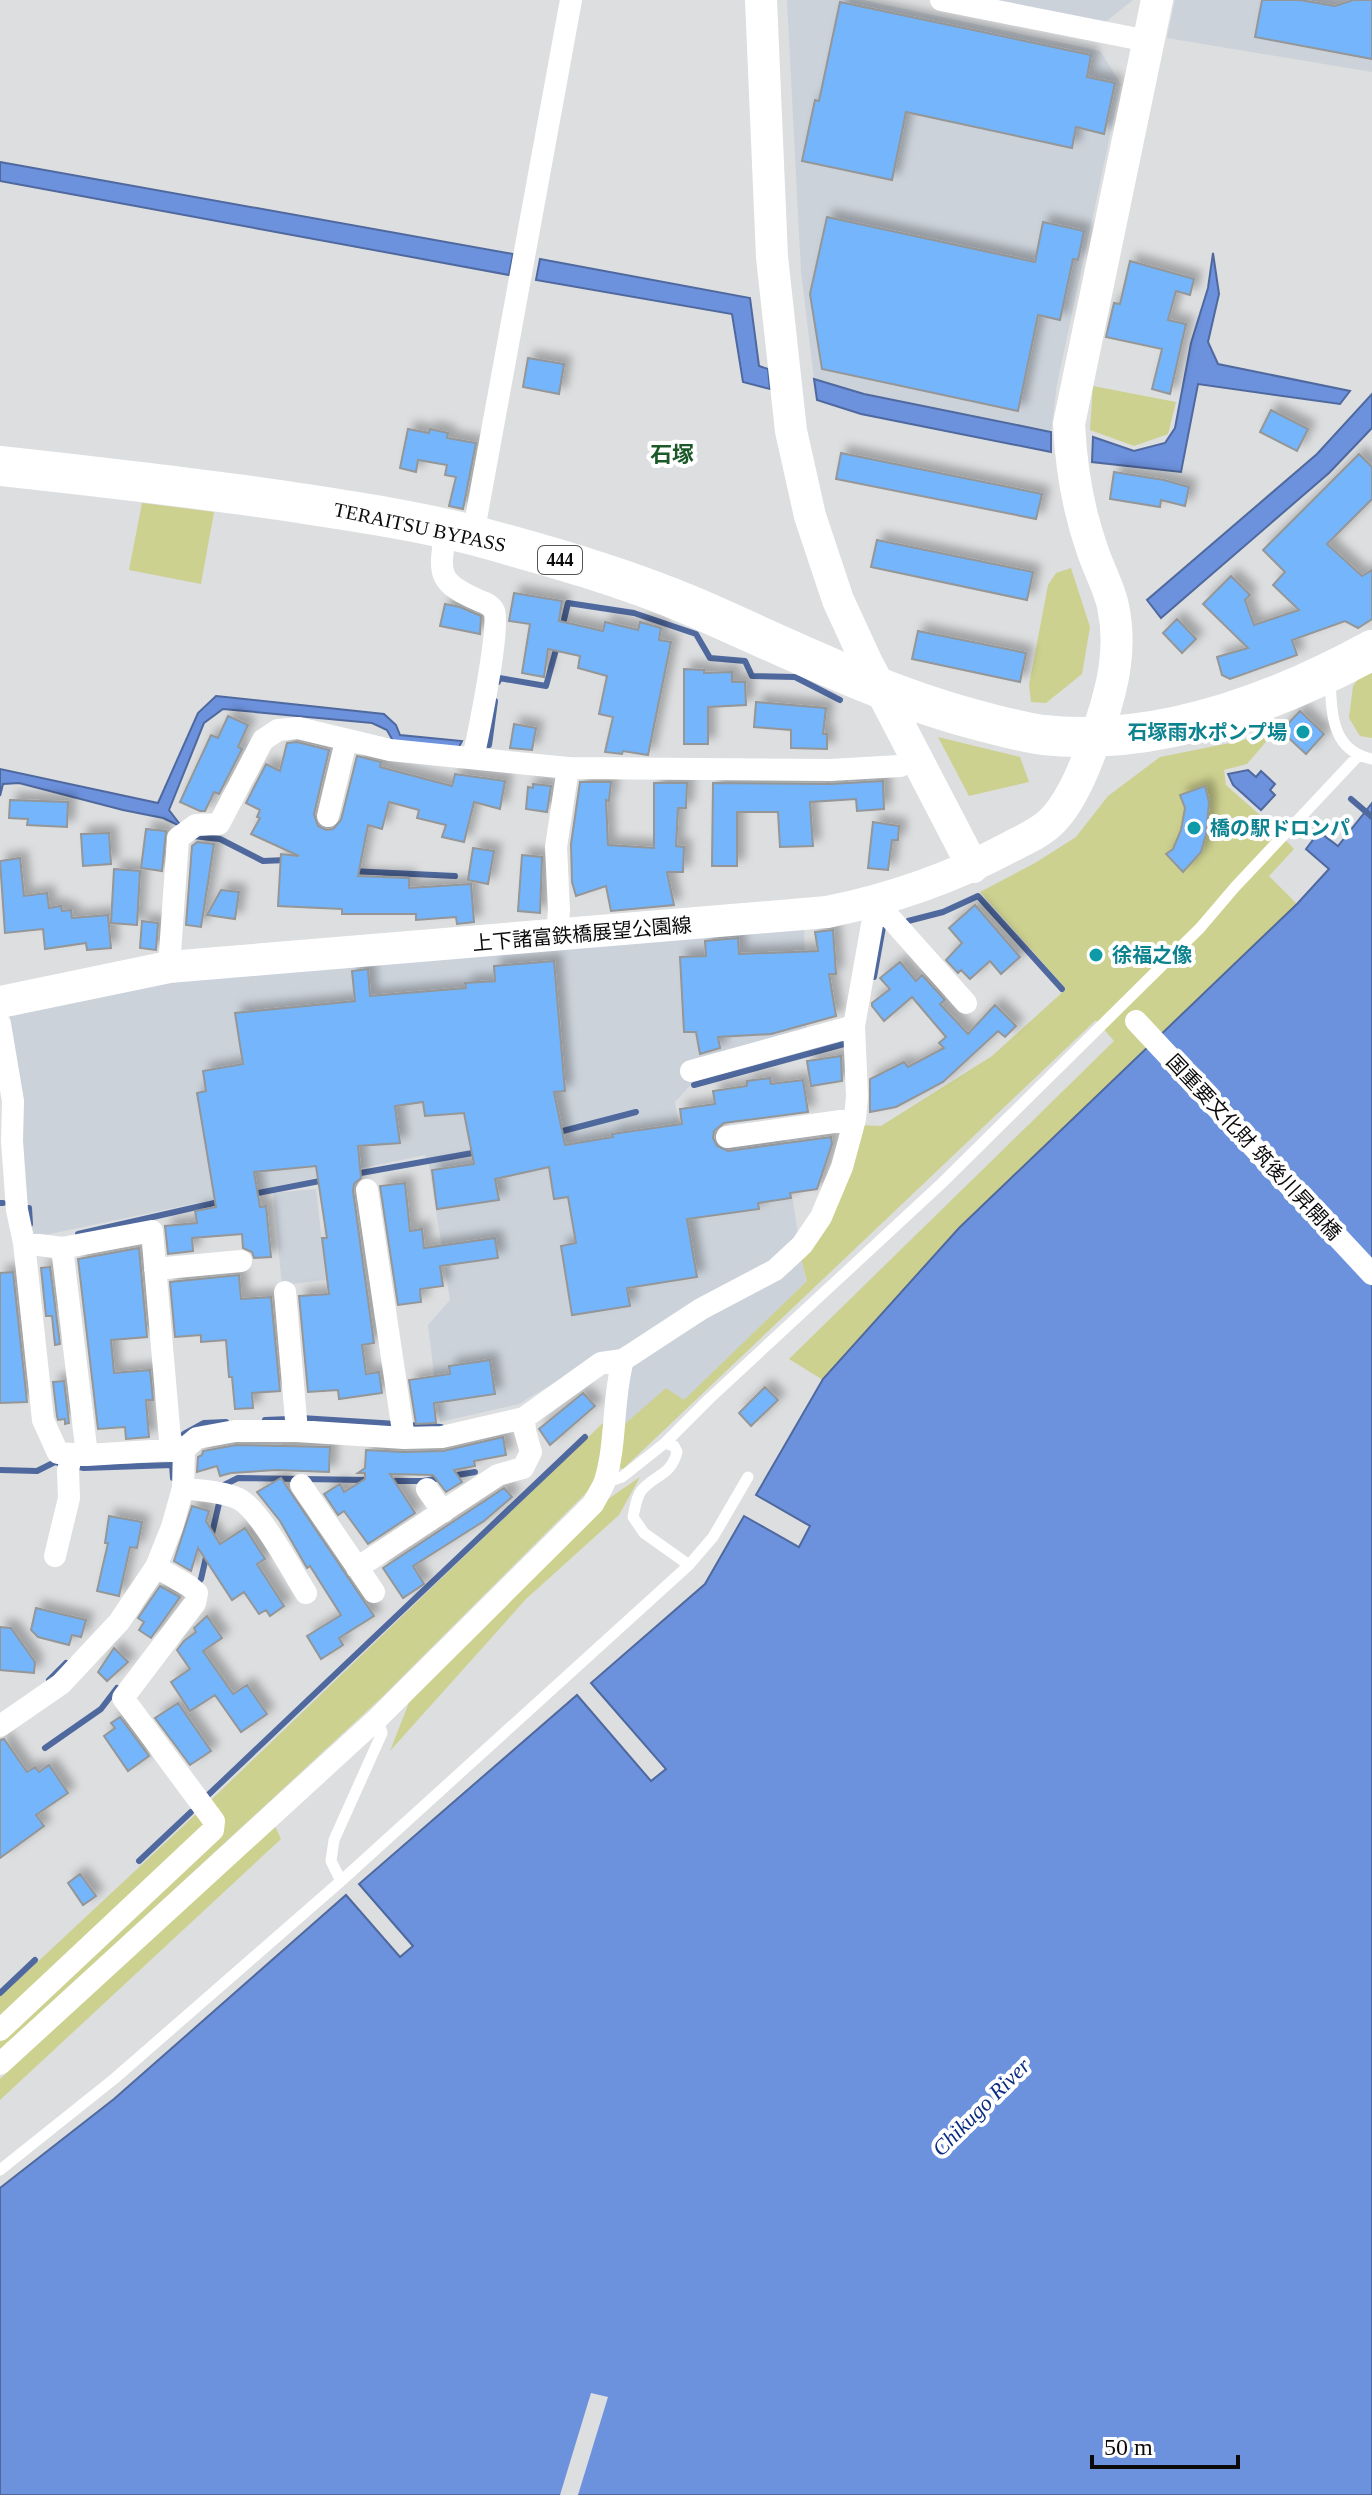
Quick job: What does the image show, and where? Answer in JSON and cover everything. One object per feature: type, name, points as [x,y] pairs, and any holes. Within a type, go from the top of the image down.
[{"type":"highway","name":"TERAITSU BYPASS","points":[[0,466],[225,492],[358,512],[460,532],[592,569],[688,605],[880,689],[933,708],[1042,735],[1096,737]]},
{"type":"highway","name":"444","points":[[1096,737],[1195,722],[1253,706],[1329,673],[1372,650]]},
{"type":"street","points":[[473,758],[496,614],[490,604],[458,591],[446,582],[441,571],[460,532],[571,0]]},
{"type":"street","points":[[761,0],[772,257],[791,431],[810,516],[838,600],[880,689],[973,867]]},
{"type":"street","points":[[941,0],[983,4],[1148,41]]},
{"type":"street","name":"上下諸富鉄橋展望公園線","points":[[0,1002],[169,967],[827,912],[876,902],[973,867],[1052,822],[1077,784],[1096,737],[1112,689],[1117,661],[1113,605],[1091,548],[1071,466],[1069,424],[1157,0]]},
{"type":"street","points":[[169,967],[178,838],[196,825],[219,824],[263,740],[278,730],[298,728],[390,750],[568,768],[830,770],[900,766],[917,758]]},
{"type":"street","points":[[328,816],[346,741]]},
{"type":"street","points":[[557,935],[556,847],[568,768]]},
{"type":"street","points":[[876,902],[966,1003]]},
{"type":"street","points":[[0,1024],[13,1101],[12,1141],[17,1210],[24,1243],[43,1420],[58,1453],[75,1460],[178,1450],[197,1438],[296,1421],[403,1429],[442,1437],[524,1418],[601,1363],[623,1360],[701,1309],[775,1270],[802,1245],[821,1217],[842,1167],[855,1119],[854,1026],[876,902]]},
{"type":"street","name":"国重要文化財 筑後川昇開橋","points":[[1136,1021],[1372,1274]]},
{"type":"street","points":[[691,1071],[854,1026]]},
{"type":"street","points":[[727,1137],[855,1119]]},
{"type":"street","points":[[367,1190],[403,1429]]},
{"type":"street","points":[[0,1726],[61,1684],[119,1622],[156,1567],[183,1488],[152,1231],[62,1248],[24,1243]]},
{"type":"street","points":[[55,1556],[75,1460],[62,1248]]},
{"type":"street","points":[[155,1269],[241,1261]]},
{"type":"street","points":[[285,1292],[296,1421]]},
{"type":"street","points":[[0,2064],[378,1718],[593,1504],[604,1483],[623,1360]]},
{"type":"street","points":[[357,1568],[498,1475],[523,1468],[531,1452],[524,1418]]},
{"type":"street","points":[[301,1485],[374,1592]]},
{"type":"street","points":[[183,1488],[242,1500],[254,1512],[306,1593]]},
{"type":"street","points":[[427,1489],[443,1512]]},
{"type":"street","points":[[0,2030],[213,1830],[214,1821],[123,1698],[195,1603],[193,1589],[156,1567]]},
{"type":"lane","points":[[1329,673],[1332,720],[1346,747],[1358,756],[1372,759]]},
{"type":"lane","points":[[604,1483],[622,1477],[665,1443],[942,1183],[1200,928],[1358,756]]},
{"type":"lane","points":[[665,1443],[674,1446],[677,1452],[674,1465],[642,1490],[635,1503],[633,1517],[644,1533],[689,1565]]},
{"type":"lane","points":[[0,2170],[114,2079],[341,1881],[689,1565],[713,1537],[748,1477]]},
{"type":"lane","points":[[341,1881],[331,1861],[334,1840],[382,1733],[378,1718]]},
{"type":"shaded area","points":[[787,0],[863,0],[1100,51],[1121,84],[1057,384],[1051,432],[864,394],[814,379],[801,271]]},
{"type":"shaded area","points":[[991,0],[1133,0],[1104,23]]},
{"type":"shaded area","points":[[1175,0],[1372,0],[1372,72],[1167,38]]},
{"type":"shaded area","points":[[804,926],[807,1046],[695,1080],[675,1102],[683,1146],[783,1131],[807,1281],[684,1401],[619,1429],[629,1344],[583,1365],[519,1404],[440,1422],[428,1325],[450,1300],[425,1155],[31,1238],[23,1158],[22,1100],[9,1010],[173,979]]},
{"type":"shaded area","points":[[316,1189],[326,1280],[282,1285],[273,1193]]},
{"type":"green space","points":[[1093,386],[1176,402],[1168,434],[1134,446],[1090,430]]},
{"type":"green space","points":[[142,503],[214,512],[201,584],[129,570]]},
{"type":"green space","points":[[1071,568],[1090,627],[1082,674],[1046,703],[1031,702],[1029,685],[1048,585],[1056,573]]},
{"type":"green space","points":[[1372,660],[1372,738],[1360,736],[1349,718],[1353,686]]},
{"type":"green space","points":[[1277,729],[1247,764],[1224,770],[1226,785],[1294,849],[1269,876],[1297,904],[969,1279],[756,1495],[823,1380],[789,1359],[1114,1041],[1096,1020],[623,1469],[613,1466],[381,1698],[0,2051],[0,1997],[210,1801],[604,1422],[619,1429],[666,1388],[684,1400],[807,1281],[801,1258],[860,1125],[881,1126],[992,1056],[1066,989],[980,892],[1076,837],[1108,796],[1160,757],[1240,741]]},
{"type":"green space","points":[[938,737],[1020,757],[1029,782],[969,796]]},
{"type":"green space","points":[[640,1477],[619,1515],[526,1599],[390,1751],[412,1695],[598,1506]]},
{"type":"green space","points":[[274,1824],[281,1839],[0,2100],[0,2079]]},
{"type":"water","points":[[0,162],[513,254],[509,275],[0,181]]},
{"type":"water","points":[[1213,253],[1219,294],[1208,342],[1218,364],[1350,391],[1340,404],[1198,384],[1181,472],[1092,462],[1093,437],[1134,451],[1165,443],[1175,428],[1191,343],[1208,288]]},
{"type":"water","points":[[540,259],[750,298],[759,366],[768,369],[770,389],[743,382],[732,314],[536,280]]},
{"type":"water","points":[[814,379],[864,394],[1051,432],[1051,452],[861,414],[817,400]]},
{"type":"water","points":[[1372,394],[1372,428],[1329,473],[1161,618],[1147,600],[1317,454]]},
{"type":"water","points":[[216,696],[384,714],[396,725],[400,735],[462,741],[458,749],[394,743],[387,730],[372,723],[223,709],[204,723],[169,810],[182,827],[163,818],[19,783],[3,784],[0,796],[0,769],[158,803],[198,713]]},
{"type":"water","points":[[1248,770],[1256,777],[1261,771],[1275,784],[1270,790],[1275,795],[1261,810],[1233,785],[1228,774]]},
{"type":"water","name":"Chikugo River","points":[[1372,803],[1372,2495],[0,2495],[0,2188],[114,2099],[346,1895],[400,1957],[413,1946],[359,1884],[577,1695],[651,1781],[666,1769],[591,1683],[705,1584],[744,1516],[799,1547],[810,1526],[756,1495],[823,1379],[959,1228],[1297,904],[1329,869],[1306,849],[1319,832],[1338,846]]},
{"type":"pier","points":[[591,2393],[608,2397],[578,2495],[560,2495]]},
{"type":"building","points":[[1262,0],[1300,0],[1335,6],[1353,0],[1372,0],[1372,59],[1255,37]]},
{"type":"building","points":[[840,2],[1091,55],[1087,77],[1115,83],[1104,134],[1076,127],[1072,148],[906,112],[892,180],[802,161],[815,100],[819,101]]},
{"type":"building","points":[[827,217],[1035,262],[1043,222],[1084,231],[1078,260],[1073,259],[1060,320],[1038,315],[1018,411],[822,369],[810,294]]},
{"type":"building","points":[[1130,261],[1194,279],[1190,295],[1176,291],[1168,320],[1186,324],[1170,394],[1152,389],[1162,349],[1106,337],[1114,303],[1120,304]]},
{"type":"building","points":[[528,358],[564,364],[559,394],[523,387]]},
{"type":"building","points":[[1271,410],[1308,429],[1297,451],[1260,432]]},
{"type":"building","points":[[408,429],[429,433],[430,429],[448,433],[447,438],[476,443],[463,509],[449,506],[456,477],[445,475],[447,465],[418,460],[416,472],[400,468]]},
{"type":"building","points":[[841,453],[1042,494],[1036,519],[836,479]]},
{"type":"building","points":[[1359,454],[1372,467],[1372,499],[1327,544],[1362,576],[1372,570],[1372,619],[1358,628],[1345,621],[1292,640],[1297,655],[1230,679],[1222,675],[1217,657],[1248,648],[1203,604],[1231,576],[1250,595],[1245,600],[1254,625],[1299,610],[1273,585],[1285,572],[1263,550]]},
{"type":"building","points":[[1114,472],[1189,487],[1185,506],[1161,500],[1160,507],[1110,499]]},
{"type":"building","points":[[877,540],[1033,572],[1027,600],[871,567]]},
{"type":"building","points":[[514,593],[562,601],[559,621],[603,631],[605,622],[638,630],[640,622],[661,628],[659,640],[671,642],[648,755],[605,752],[613,717],[599,714],[607,676],[578,668],[580,656],[548,649],[544,677],[522,673],[530,624],[509,621]]},
{"type":"building","points":[[445,604],[481,616],[480,634],[440,626]]},
{"type":"building","points":[[1177,619],[1196,639],[1182,653],[1163,633]]},
{"type":"building","points":[[918,631],[1026,653],[1020,682],[912,659]]},
{"type":"building","points":[[684,669],[704,670],[704,673],[732,672],[732,682],[745,682],[746,705],[708,707],[708,744],[684,744]]},
{"type":"building","points":[[756,702],[826,708],[823,734],[827,734],[827,749],[791,748],[791,730],[754,727]]},
{"type":"building","name":"石塚雨水ポンプ場","points":[[1300,711],[1324,734],[1306,754],[1281,731]]},
{"type":"building","points":[[228,716],[248,725],[238,747],[242,749],[219,794],[214,792],[205,811],[200,811],[180,802],[211,735],[218,738]]},
{"type":"building","points":[[514,724],[536,728],[532,750],[510,748]]},
{"type":"building","points":[[297,742],[329,750],[314,814],[318,826],[326,830],[333,829],[341,820],[357,756],[381,762],[380,767],[452,786],[455,774],[505,781],[500,809],[474,802],[464,842],[442,837],[446,825],[417,818],[419,810],[389,802],[382,829],[368,825],[358,876],[409,878],[409,888],[471,884],[474,922],[457,924],[456,917],[416,920],[416,914],[342,914],[342,909],[278,906],[281,854],[299,856],[251,834],[260,818],[257,817],[260,810],[246,803],[266,764],[280,771],[287,743]]},
{"type":"building","points":[[883,781],[884,809],[857,811],[856,799],[810,802],[813,846],[780,847],[778,812],[737,812],[737,866],[712,866],[713,783]]},
{"type":"building","points":[[580,782],[611,782],[609,801],[606,800],[608,845],[654,848],[654,783],[687,783],[686,808],[678,808],[676,846],[684,847],[683,872],[667,872],[674,905],[611,911],[606,886],[576,896],[572,882],[571,844]]},
{"type":"building","points":[[533,784],[551,786],[547,812],[526,809],[528,787],[533,788]]},
{"type":"building","name":"橋の駅ドロンパ","points":[[1205,786],[1209,802],[1206,834],[1201,852],[1183,872],[1166,854],[1173,849],[1181,830],[1185,808],[1180,795]]},
{"type":"building","points":[[10,800],[68,802],[67,827],[27,825],[28,819],[9,818]]},
{"type":"building","points":[[873,822],[899,826],[898,840],[892,840],[888,870],[868,868]]},
{"type":"building","points":[[146,829],[166,831],[162,871],[141,868]]},
{"type":"building","points":[[109,833],[111,864],[83,866],[81,834]]},
{"type":"building","points":[[197,842],[214,844],[201,927],[186,925],[192,846]]},
{"type":"building","points":[[473,848],[494,851],[488,884],[468,880]]},
{"type":"building","points":[[522,855],[542,857],[540,913],[518,911]]},
{"type":"building","points":[[20,858],[24,896],[47,893],[49,908],[61,906],[62,911],[71,910],[72,918],[108,915],[111,948],[87,950],[86,943],[45,949],[43,929],[5,933],[0,861]]},
{"type":"building","points":[[114,869],[140,871],[137,925],[111,923]]},
{"type":"building","points":[[221,890],[239,892],[235,919],[207,915]]},
{"type":"building","points":[[975,905],[1020,957],[1001,974],[990,961],[970,979],[961,970],[958,973],[946,960],[962,943],[949,928]]},
{"type":"building","points":[[142,921],[158,923],[156,950],[140,948]]},
{"type":"building","points":[[833,930],[836,974],[829,974],[836,1016],[771,1034],[718,1037],[720,1048],[700,1054],[696,1032],[684,1032],[680,957],[706,956],[705,941],[738,938],[739,954],[818,951],[815,932]]},
{"type":"building","points":[[554,961],[565,1091],[554,1092],[565,1145],[613,1137],[612,1134],[682,1124],[680,1109],[715,1104],[713,1091],[747,1086],[747,1081],[770,1078],[771,1084],[803,1080],[808,1112],[724,1123],[714,1131],[713,1138],[717,1146],[728,1151],[831,1137],[832,1144],[817,1189],[790,1193],[791,1198],[758,1203],[759,1209],[687,1219],[697,1277],[627,1288],[630,1306],[572,1315],[561,1246],[576,1243],[568,1197],[554,1199],[549,1167],[495,1179],[499,1200],[437,1209],[432,1170],[474,1164],[464,1113],[425,1116],[423,1102],[395,1106],[400,1143],[358,1146],[361,1178],[354,1184],[353,1191],[374,1343],[362,1345],[366,1374],[379,1372],[382,1393],[339,1399],[338,1390],[308,1392],[299,1296],[329,1294],[322,1238],[327,1238],[316,1166],[254,1172],[260,1207],[266,1206],[271,1257],[254,1258],[252,1252],[243,1248],[242,1234],[192,1238],[193,1251],[168,1254],[165,1226],[197,1223],[195,1211],[216,1207],[197,1093],[206,1091],[203,1071],[243,1064],[235,1013],[355,1001],[352,971],[368,969],[370,996],[466,988],[465,983],[495,981],[494,966]]},
{"type":"building","points":[[900,962],[916,981],[922,975],[945,1000],[940,1004],[968,1034],[995,1005],[1016,1026],[1005,1037],[998,1031],[943,1082],[896,1107],[870,1112],[870,1079],[904,1062],[908,1067],[944,1048],[939,1043],[946,1037],[912,997],[884,1021],[872,1006],[890,989],[880,978]]},
{"type":"building","points":[[841,1056],[842,1081],[811,1086],[807,1061]]},
{"type":"building","points":[[405,1183],[410,1231],[422,1229],[424,1248],[495,1238],[498,1258],[440,1266],[443,1286],[420,1289],[421,1302],[398,1305],[380,1186]]},
{"type":"building","points":[[139,1248],[147,1337],[111,1340],[114,1373],[150,1370],[153,1400],[146,1400],[149,1437],[126,1439],[125,1427],[98,1429],[78,1259]]},
{"type":"building","points":[[50,1267],[60,1344],[55,1345],[52,1316],[46,1316],[41,1268]]},
{"type":"building","points":[[13,1272],[27,1402],[0,1403],[0,1273]]},
{"type":"building","points":[[239,1275],[241,1299],[271,1297],[280,1391],[252,1393],[253,1408],[235,1409],[226,1340],[201,1342],[201,1335],[175,1337],[170,1282]]},
{"type":"building","points":[[490,1360],[495,1394],[434,1403],[436,1423],[416,1424],[409,1380],[450,1374],[449,1366]]},
{"type":"building","points":[[64,1381],[69,1423],[65,1424],[65,1419],[58,1420],[53,1382]]},
{"type":"building","points":[[765,1387],[778,1400],[751,1426],[739,1413]]},
{"type":"building","points":[[583,1393],[595,1406],[550,1445],[539,1429]]},
{"type":"building","points":[[503,1437],[506,1455],[474,1461],[475,1466],[454,1470],[462,1482],[446,1492],[433,1475],[390,1474],[415,1513],[368,1544],[344,1511],[338,1515],[324,1494],[340,1484],[344,1492],[365,1479],[365,1473],[358,1473],[365,1468],[366,1450],[443,1451]]},
{"type":"building","points":[[236,1445],[330,1447],[329,1472],[276,1470],[220,1476],[217,1466],[197,1472],[198,1457],[203,1451]]},
{"type":"building","points":[[281,1478],[374,1616],[339,1638],[343,1645],[321,1659],[307,1636],[341,1615],[310,1566],[307,1568],[280,1521],[257,1492]]},
{"type":"building","points":[[504,1488],[512,1497],[484,1521],[413,1566],[424,1584],[403,1598],[383,1568]]},
{"type":"building","points":[[192,1506],[209,1511],[206,1521],[220,1544],[245,1528],[265,1559],[257,1564],[284,1606],[270,1616],[266,1610],[259,1614],[244,1592],[232,1600],[198,1548],[191,1571],[174,1561]]},
{"type":"building","points":[[109,1516],[142,1522],[137,1548],[130,1547],[119,1596],[97,1591],[108,1543],[105,1543]]},
{"type":"building","points":[[160,1586],[180,1597],[151,1638],[139,1630],[144,1622],[138,1618]]},
{"type":"building","points":[[36,1608],[86,1620],[81,1637],[72,1635],[69,1645],[38,1637],[31,1630]]},
{"type":"building","points":[[207,1616],[222,1638],[203,1651],[233,1694],[247,1685],[267,1714],[241,1732],[215,1695],[190,1711],[171,1682],[190,1669],[177,1650]]},
{"type":"building","points":[[0,1627],[11,1628],[35,1662],[34,1673],[0,1670]]},
{"type":"building","points":[[114,1648],[128,1662],[107,1681],[98,1672]]},
{"type":"building","points":[[178,1703],[211,1751],[190,1765],[155,1718]]},
{"type":"building","points":[[120,1717],[149,1756],[128,1771],[104,1736],[115,1728],[111,1723]]},
{"type":"building","points":[[4,1739],[27,1772],[35,1767],[39,1772],[49,1765],[68,1793],[36,1815],[44,1826],[0,1858],[0,1740]]},
{"type":"building","points":[[80,1874],[96,1896],[83,1905],[68,1883]]},
{"type":"waterway","points":[[562,628],[568,603],[634,613],[696,634],[710,658],[745,661],[752,676],[795,677],[840,700]]},
{"type":"waterway","points":[[498,682],[499,678],[546,686],[557,646]]},
{"type":"waterway","points":[[481,744],[489,745],[495,701]]},
{"type":"waterway","points":[[1351,799],[1372,817]]},
{"type":"waterway","points":[[193,836],[220,839],[263,861],[286,860]]},
{"type":"waterway","points":[[351,871],[455,876]]},
{"type":"waterway","points":[[908,921],[943,912],[978,896],[1062,989]]},
{"type":"waterway","points":[[874,977],[883,927]]},
{"type":"waterway","points":[[694,1085],[844,1044]]},
{"type":"waterway","points":[[555,1133],[636,1112]]},
{"type":"waterway","points":[[355,1174],[478,1152]]},
{"type":"waterway","points":[[253,1194],[325,1180]]},
{"type":"waterway","points":[[78,1234],[223,1201]]},
{"type":"waterway","points":[[29,1208],[30,1224]]},
{"type":"waterway","points":[[301,1418],[397,1424]]},
{"type":"waterway","points":[[265,1420],[289,1419]]},
{"type":"waterway","points":[[184,1434],[204,1423],[226,1422]]},
{"type":"waterway","points":[[408,1425],[441,1427]]},
{"type":"waterway","points":[[206,1797],[585,1437]]},
{"type":"waterway","points":[[0,1470],[37,1471],[58,1463]]},
{"type":"waterway","points":[[73,1466],[172,1465],[173,1478]]},
{"type":"waterway","points":[[387,1481],[423,1481],[475,1472]]},
{"type":"waterway","points":[[223,1488],[238,1478],[368,1480]]},
{"type":"waterway","points":[[211,1538],[220,1499]]},
{"type":"waterway","points":[[195,1587],[201,1579],[207,1553]]},
{"type":"waterway","points":[[49,1680],[66,1663]]},
{"type":"waterway","points":[[45,1748],[101,1709],[117,1688]]},
{"type":"waterway","points":[[139,1861],[191,1812]]},
{"type":"waterway","points":[[0,1993],[35,1960]]},
{"type":"place","name":"石塚雨水ポンプ場","points":[[1303,732]]},
{"type":"place","name":"橋の駅ドロンパ","points":[[1194,828]]},
{"type":"place","name":"徐福之像","points":[[1096,955]]},
{"type":"district","name":"石塚","points":[[672,454]]}]
